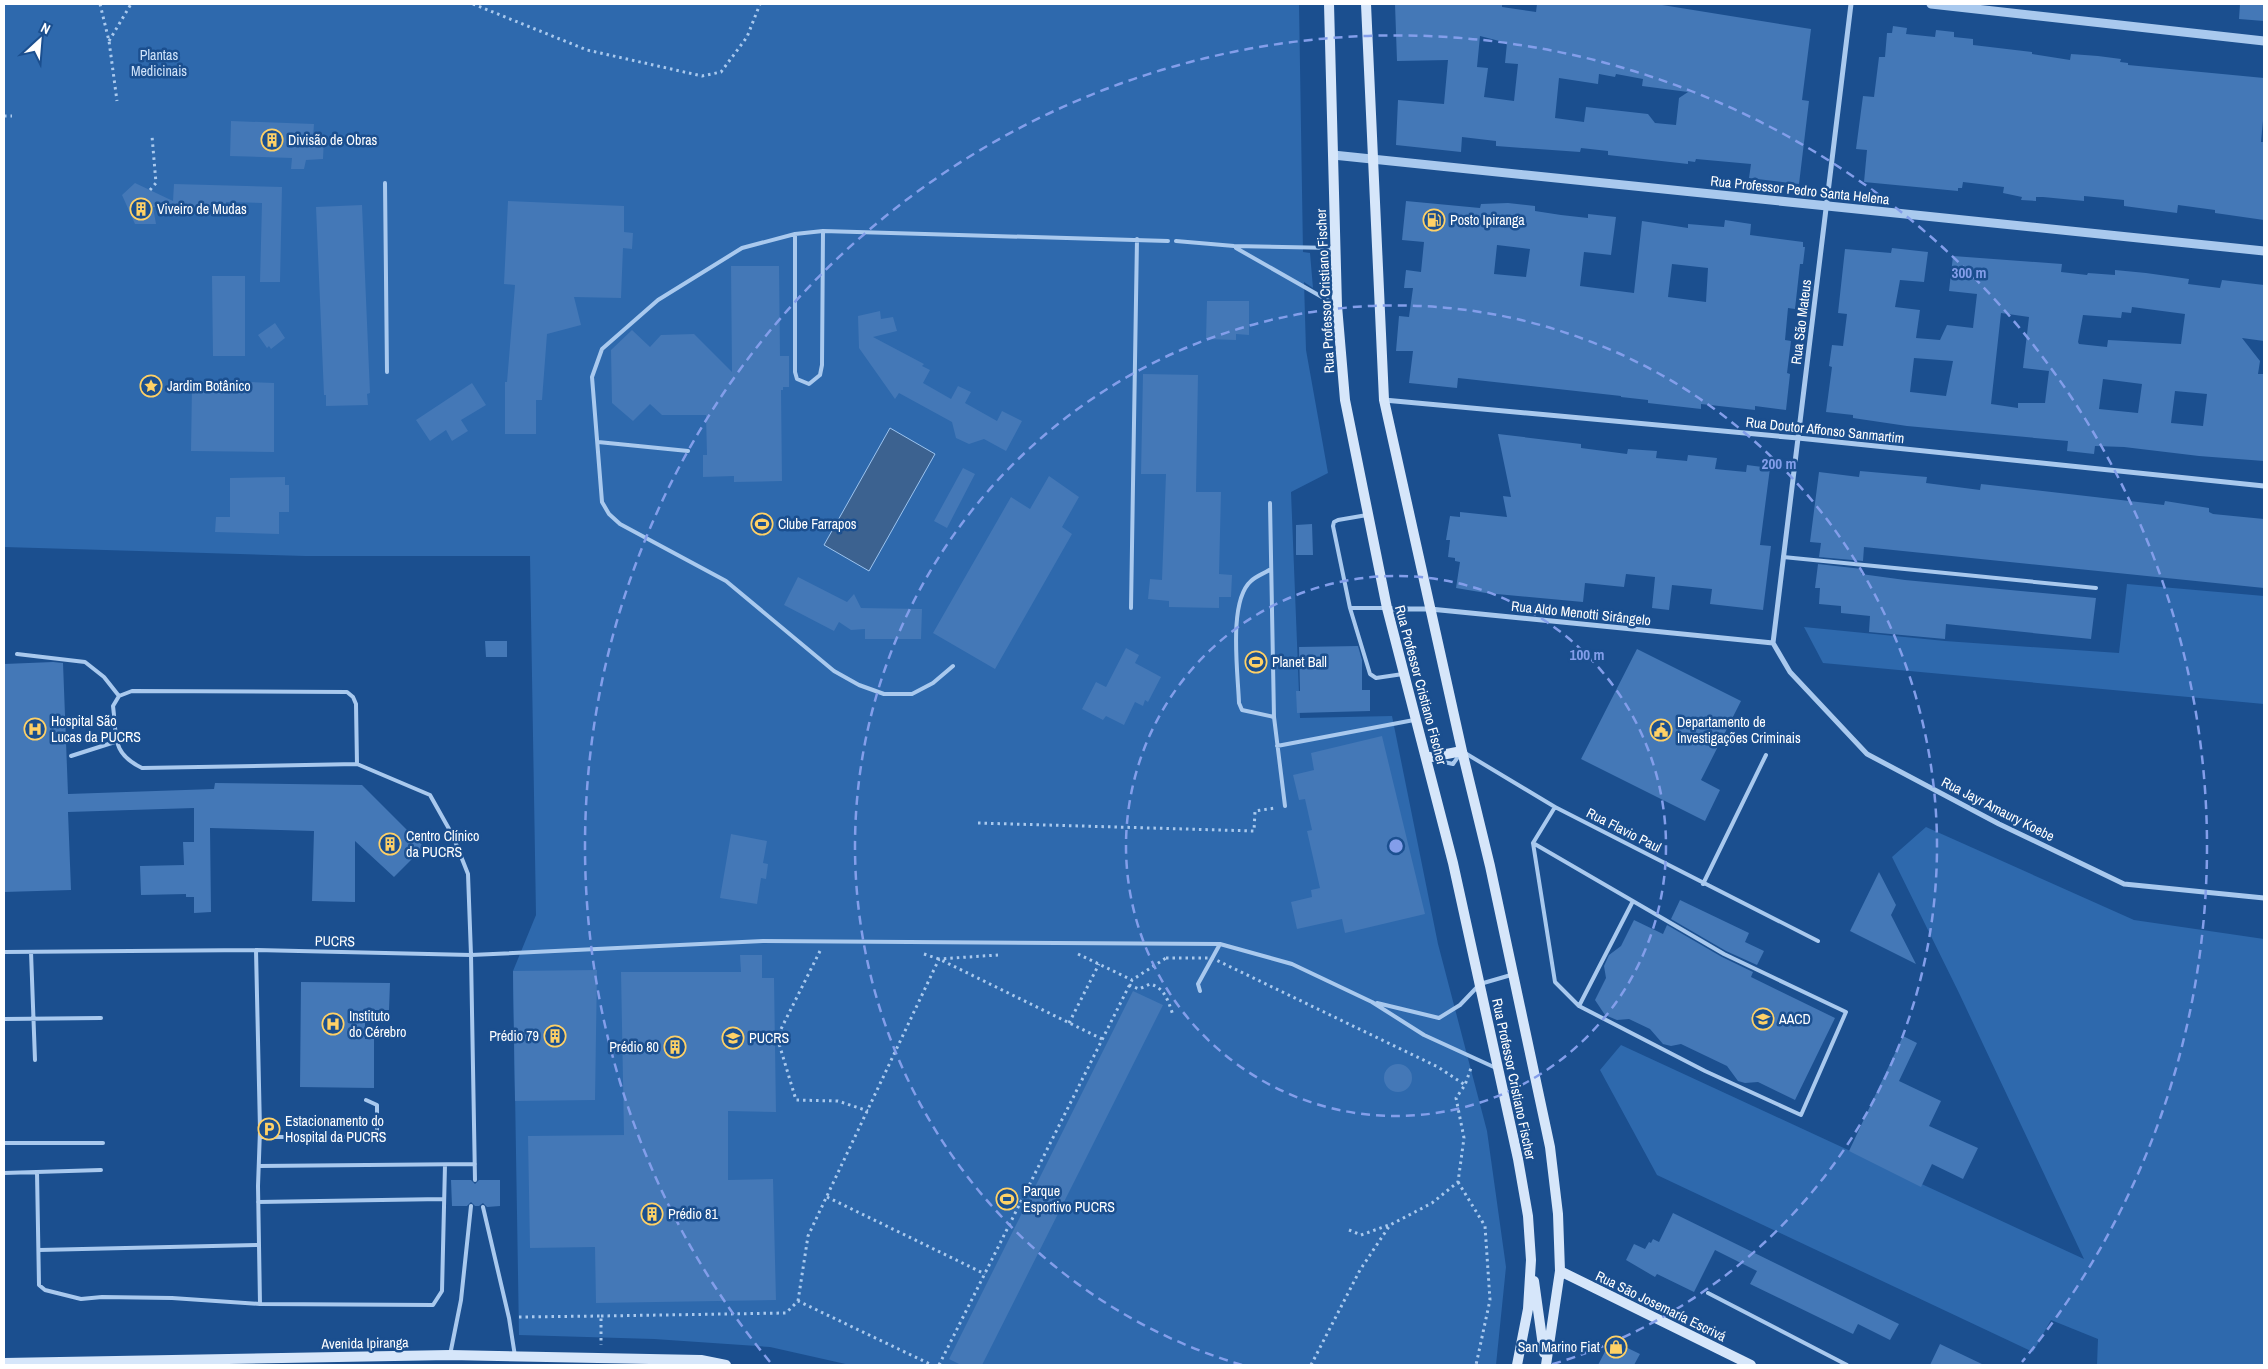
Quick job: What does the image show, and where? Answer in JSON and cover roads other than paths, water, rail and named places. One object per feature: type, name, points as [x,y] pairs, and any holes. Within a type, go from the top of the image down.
[{"type":"main road","name":"Rua Professor Cristiano Fischer","points":[[1329,4],[1337,306],[1345,400],[1386,608],[1405,674],[1453,863],[1518,1159],[1528,1216],[1532,1260],[1528,1309],[1517,1365]]},
{"type":"main road","name":"Rua Professor Cristiano Fischer","points":[[1366,4],[1384,400],[1550,1147],[1558,1214],[1560,1271],[1546,1365]]},
{"type":"main road","points":[[1426,758],[1462,751]]},
{"type":"main road","points":[[1532,1260],[1546,1365]]},
{"type":"main road","name":"Rua São Josemaría Escrivá","points":[[1560,1271],[1751,1365]]},
{"type":"main road","name":"Avenida Ipiranga","points":[[4,1364],[450,1355],[516,1361],[600,1358],[701,1360],[726,1365]]},
{"type":"street","name":"Rua São Mateus","points":[[1773,643],[1851,4]]},
{"type":"street","points":[[1931,4],[2264,41]]},
{"type":"street","name":"Rua Professor Pedro Santa Helena","points":[[1333,156],[2264,251]]},
{"type":"street","name":"Rua Doutor Affonso Sanmartim","points":[[1384,400],[1798,438],[2264,486]]},
{"type":"street","name":"Rua Aldo Menotti Sirângelo","points":[[1386,608],[1430,609],[1773,643]]},
{"type":"street","name":"Rua Jayr Amaury Koebe","points":[[1773,643],[1790,672],[1867,754],[1999,824],[2124,884],[2264,898]]},
{"type":"lane","points":[[385,183],[387,372]]},
{"type":"lane","points":[[795,234],[795,372],[797,379],[809,384],[820,375],[822,366],[823,231]]},
{"type":"lane","points":[[953,666],[933,683],[912,694],[884,694],[858,685],[834,671],[726,581],[620,524],[609,514],[602,502],[592,377],[602,349],[658,300],[742,248],[795,234],[823,231],[1168,241]]},
{"type":"lane","points":[[1130,608],[1137,239]]},
{"type":"lane","points":[[1176,241],[1234,246],[1336,248]]},
{"type":"lane","points":[[1234,246],[1337,306]]},
{"type":"lane","points":[[598,442],[688,451]]},
{"type":"lane","points":[[1270,503],[1274,717],[1285,806]]},
{"type":"lane","points":[[1367,516],[1338,520],[1334,522],[1333,526],[1350,608],[1373,676],[1405,674]]},
{"type":"lane","points":[[1783,557],[2096,588]]},
{"type":"lane","points":[[1271,569],[1250,582],[1239,599],[1236,616],[1239,703],[1242,710],[1274,717]]},
{"type":"lane","points":[[1350,608],[1386,608]]},
{"type":"lane","points":[[17,654],[85,662],[104,677],[119,696]]},
{"type":"lane","points":[[357,764],[356,704],[353,697],[347,692],[132,691],[119,696],[112,706],[119,751],[128,761],[142,768],[357,764],[430,795],[453,836],[468,874],[476,1180]]},
{"type":"lane","points":[[1277,746],[1416,719]]},
{"type":"lane","points":[[71,756],[118,742]]},
{"type":"lane","name":"Rua Flavio Paul","points":[[1462,751],[1555,807],[1818,941]]},
{"type":"lane","points":[[1703,884],[1766,755]]},
{"type":"lane","points":[[1533,843],[1724,954],[1846,1012],[1800,1115],[1705,1071],[1579,1006],[1555,982],[1533,843],[1555,807]]},
{"type":"lane","points":[[1579,1006],[1633,901]]},
{"type":"lane","name":"PUCRS","points":[[4,952],[256,950],[471,955],[763,941],[1220,944],[1292,964],[1372,1002]]},
{"type":"lane","points":[[1200,991],[1198,984],[1220,944]]},
{"type":"lane","points":[[256,950],[260,1137],[258,1202],[260,1304]]},
{"type":"lane","points":[[31,952],[35,1060]]},
{"type":"lane","points":[[1372,1002],[1439,1018],[1460,1005],[1480,984],[1513,975]]},
{"type":"lane","points":[[1372,1002],[1424,1035],[1499,1070]]},
{"type":"lane","points":[[4,1019],[101,1018]]},
{"type":"lane","points":[[260,1137],[372,1138],[377,1130],[377,1106],[366,1100]]},
{"type":"lane","points":[[4,1143],[103,1143]]},
{"type":"lane","points":[[259,1166],[475,1164]]},
{"type":"lane","points":[[37,1172],[39,1284],[45,1290],[80,1299],[102,1297],[172,1298],[260,1304],[433,1305],[442,1291],[445,1165]]},
{"type":"lane","points":[[4,1173],[101,1170]]},
{"type":"lane","points":[[258,1202],[443,1199]]},
{"type":"lane","points":[[450,1355],[461,1300],[471,1206]]},
{"type":"lane","points":[[483,1207],[509,1318],[516,1361]]},
{"type":"lane","points":[[39,1250],[258,1245]]},
{"type":"lane","points":[[1708,1293],[1847,1365]]},
{"type":"place","name":"Divisão de Obras","points":[[272,140]]},
{"type":"place","name":"Viveiro de Mudas","points":[[141,209]]},
{"type":"place","name":"Posto Ipiranga","points":[[1434,220]]},
{"type":"place","name":"Jardim Botânico","points":[[151,386]]},
{"type":"place","name":"Clube Farrapos","points":[[762,524]]},
{"type":"place","name":"Planet Ball","points":[[1256,662]]},
{"type":"place","name":"Hospital São Lucas da PUCRS","points":[[35,729]]},
{"type":"place","name":"Departamento de Investigações Criminais","points":[[1661,730]]},
{"type":"place","name":"Centro Clínico da PUCRS","points":[[390,844]]},
{"type":"place","name":"AACD","points":[[1763,1019]]},
{"type":"place","name":"Instituto do Cérebro","points":[[333,1024]]},
{"type":"place","name":"Prédio 79","points":[[555,1036]]},
{"type":"place","name":"PUCRS","points":[[733,1038]]},
{"type":"place","name":"Prédio 80","points":[[675,1047]]},
{"type":"place","name":"Estacionamento do Hospital da PUCRS","points":[[269,1129]]},
{"type":"place","name":"Parque Esportivo PUCRS","points":[[1007,1199]]},
{"type":"place","name":"Prédio 81","points":[[652,1214]]},
{"type":"place","name":"San Marino Fiat","points":[[1616,1347]]},
{"type":"park label","name":"Plantas Medicinais","points":[[159,64]]}]
